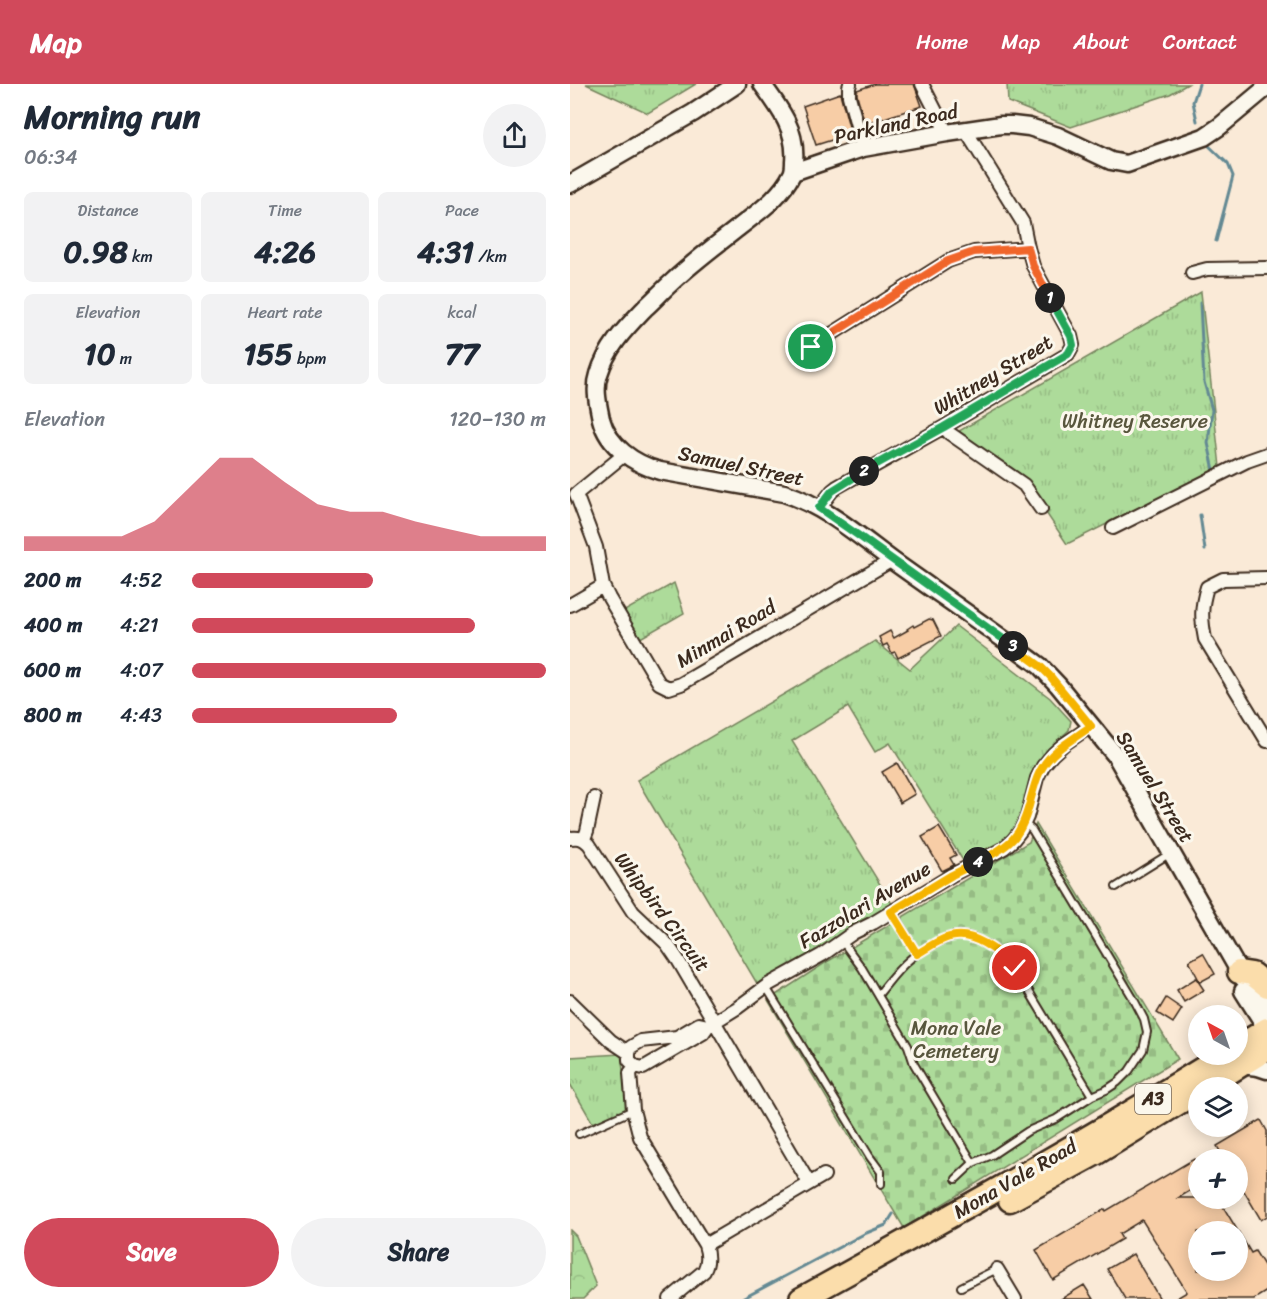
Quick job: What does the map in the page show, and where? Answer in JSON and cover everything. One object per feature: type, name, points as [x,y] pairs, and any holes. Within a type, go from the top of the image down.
[{"type":"highway","points":[[1241,975],[1252,974],[1267,986]]},
{"type":"highway","name":"Mona Vale Road","points":[[1248,1044],[1267,1029]]},
{"type":"highway","name":"Mona Vale Road","points":[[1248,1053],[1267,1049]]},
{"type":"highway","name":"Mona Vale Road","points":[[801,1299],[989,1195],[1181,1082],[1215,1065]]},
{"type":"highway","name":"Mona Vale Road","points":[[1214,1077],[1226,1065]]},
{"type":"highway","name":"Mona Vale Road","points":[[831,1299],[1095,1154],[1188,1097]]},
{"type":"street","points":[[570,184],[693,113],[737,84]]},
{"type":"street","points":[[762,84],[781,110],[794,140],[793,172]]},
{"type":"street","points":[[850,84],[849,96],[863,148]]},
{"type":"street","points":[[922,84],[947,133]]},
{"type":"street","name":"Parkland Road","points":[[793,172],[863,148],[1012,124],[1058,136],[1111,162],[1127,164],[1204,137],[1267,87]]},
{"type":"street","name":"Whitney Street","points":[[819,508],[837,487],[1068,354],[1073,345],[1071,336],[1033,266],[1023,223],[966,131]]},
{"type":"street","name":"Samuel Street","points":[[793,172],[780,194],[671,282],[612,344],[598,376],[596,398],[603,426],[614,443],[625,454],[649,468],[784,493],[819,508],[1040,666],[1116,756],[1241,975]]},
{"type":"street","points":[[811,347],[948,261],[974,252],[1028,248]]},
{"type":"street","points":[[1192,273],[1207,269],[1267,268]]},
{"type":"street","points":[[944,427],[949,433],[1024,485],[1041,509]]},
{"type":"street","name":"Minmai Road","points":[[625,454],[573,491],[596,547],[603,586],[659,683],[669,688],[681,684],[892,560]]},
{"type":"street","points":[[1113,528],[1247,461],[1267,454]]},
{"type":"street","points":[[1266,737],[1206,639],[1201,621],[1202,604],[1207,586],[1223,579],[1267,578]]},
{"type":"street","points":[[570,604],[603,586]]},
{"type":"street","name":"Fazzolari Avenue","points":[[634,1066],[643,1068],[703,1033],[711,1024],[766,987],[822,955],[842,940],[952,875],[1004,848],[1021,830],[1043,766],[1063,745],[1091,726]]},
{"type":"street","points":[[570,838],[584,839],[594,798]]},
{"type":"street","name":"Whipbird Circuit","points":[[584,839],[590,844],[633,912],[667,944],[711,1024],[809,1183]]},
{"type":"street","points":[[1241,975],[1252,984],[1267,1008]]},
{"type":"street","points":[[1241,975],[1243,989],[1267,1029]]},
{"type":"street","points":[[570,1001],[611,1041],[629,1053],[629,1060],[634,1066],[630,1073],[633,1110],[640,1137],[705,1245],[708,1254],[706,1266],[700,1275],[670,1299]]},
{"type":"street","name":"Fazzolari Avenue","points":[[629,1053],[631,1047],[640,1041],[677,1037],[699,1024],[711,1024]]},
{"type":"street","points":[[1248,1061],[1267,1070]]},
{"type":"street","points":[[705,1245],[824,1174]]},
{"type":"street","points":[[997,1269],[1015,1299]]},
{"type":"lane","points":[[956,1179],[974,1163],[992,1155],[1028,1131],[1056,1119],[1118,1082],[1129,1071],[1143,1050],[1147,1032],[1133,998],[1032,830],[1024,823]]},
{"type":"lane","points":[[1116,886],[1172,853]]},
{"type":"lane","points":[[891,912],[917,954]]},
{"type":"lane","points":[[878,995],[907,961],[939,941],[956,936],[979,941],[991,947],[1015,968],[1092,1096]]},
{"type":"lane","points":[[842,940],[878,995],[908,1046],[914,1064],[974,1163]]},
{"type":"lane","points":[[766,987],[881,1172],[881,1184]]},
{"type":"lane","points":[[579,1134],[633,1110]]},
{"type":"lane","points":[[961,1287],[997,1269]]},
{"type":"green space","points":[[586,84],[696,84],[648,113]]},
{"type":"green space","points":[[1007,84],[1188,84],[1170,94],[1071,127],[1008,102]]},
{"type":"green space","name":"Whitney Reserve","points":[[1201,292],[1220,467],[1067,544],[1022,477],[959,431]]},
{"type":"green space","points":[[674,583],[684,613],[637,640],[621,613]]},
{"type":"green space","points":[[956,626],[1050,698],[1071,721],[1069,730],[1046,752],[1035,770],[1018,827],[1000,844],[965,864],[890,743],[875,752],[848,707],[792,741],[894,907],[759,987],[637,780],[875,641],[910,669]]},
{"type":"green space","name":"Mona Vale Cemetery","points":[[1036,824],[1178,1059],[904,1228],[768,1000],[825,963],[1029,842]]},
{"type":"green space","points":[[621,1054],[628,1112],[595,1127],[570,1084],[570,1057]]},
{"type":"green space","points":[[570,1230],[576,1236],[596,1286],[583,1299],[570,1299]]},
{"type":"building","points":[[875,84],[914,84],[922,106],[865,124],[857,90]]},
{"type":"building","points":[[840,93],[851,134],[816,145],[803,106]]},
{"type":"building","points":[[929,619],[933,620],[941,636],[898,658],[887,644],[883,646],[879,637],[890,631],[894,638],[913,625],[914,627]]},
{"type":"building","points":[[897,763],[915,794],[900,803],[882,772]]},
{"type":"building","points":[[939,827],[956,855],[950,858],[954,865],[942,871],[922,837]]},
{"type":"building","points":[[1203,953],[1215,974],[1200,982],[1189,961]]},
{"type":"building","points":[[1196,978],[1204,990],[1184,1002],[1177,990]]},
{"type":"building","points":[[1166,998],[1182,1009],[1173,1023],[1157,1013]]},
{"type":"building","points":[[1261,1120],[1267,1131],[1267,1216],[1261,1220],[1248,1198],[1248,1149],[1219,1149],[1217,1146],[1232,1137],[1248,1137],[1248,1128]]},
{"type":"building","points":[[1188,1163],[1188,1192],[1178,1198],[1188,1198],[1188,1209],[1225,1209],[1232,1221],[1188,1221],[1188,1281],[1248,1281],[1248,1248],[1251,1253],[1255,1251],[1267,1270],[1267,1291],[1254,1299],[1175,1299],[1187,1292],[1142,1220],[1119,1234],[1122,1239],[1053,1280],[1036,1250],[1105,1209],[1106,1211]]},
{"type":"building","points":[[1133,1254],[1160,1299],[1125,1299],[1107,1269]]},
{"type":"building","points":[[1084,1285],[1093,1299],[1061,1299]]},
{"type":"waterway","points":[[1197,121],[1193,102],[1199,84]]},
{"type":"waterway","points":[[1207,144],[1228,164],[1233,176],[1216,241]]},
{"type":"waterway","points":[[1200,303],[1204,382],[1212,410],[1208,443],[1214,470]]},
{"type":"waterway","points":[[1200,515],[1205,550]]},
{"type":"waterway","points":[[742,1299],[864,1234],[886,1225],[893,1214]]},
{"type":"route","points":[[811,347],[948,261],[974,252],[1028,248],[1033,266],[1071,336],[1073,345],[1068,354],[837,487],[819,508],[1040,666],[1091,726],[1063,745],[1043,766],[1037,778],[1027,817],[1013,840],[1004,848],[952,875],[891,912],[917,954],[939,941],[956,936],[966,937],[991,947],[1015,968]]}]
